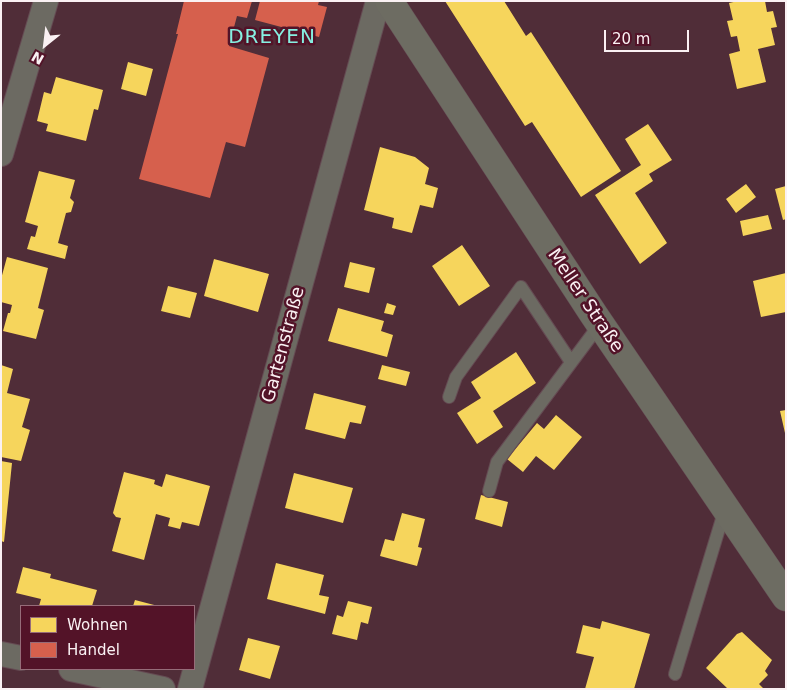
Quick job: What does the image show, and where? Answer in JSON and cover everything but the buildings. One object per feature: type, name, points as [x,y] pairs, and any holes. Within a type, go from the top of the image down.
[{"type":"main road","name":"Meller Straße","points":[[389,1],[600,324],[786,596]]},
{"type":"street","points":[[1,154],[46,1]]},
{"type":"street","name":"Gartenstraße","points":[[190,689],[378,1]]},
{"type":"street","points":[[1,654],[20,658]]},
{"type":"street","points":[[76,670],[163,689]]},
{"type":"lane","points":[[449,396],[456,377],[521,287],[571,362]]},
{"type":"lane","points":[[490,491],[497,462],[600,324]]},
{"type":"lane","points":[[675,674],[725,508]]},
{"type":"district","name":"DREYEN","points":[[272,38]]}]
